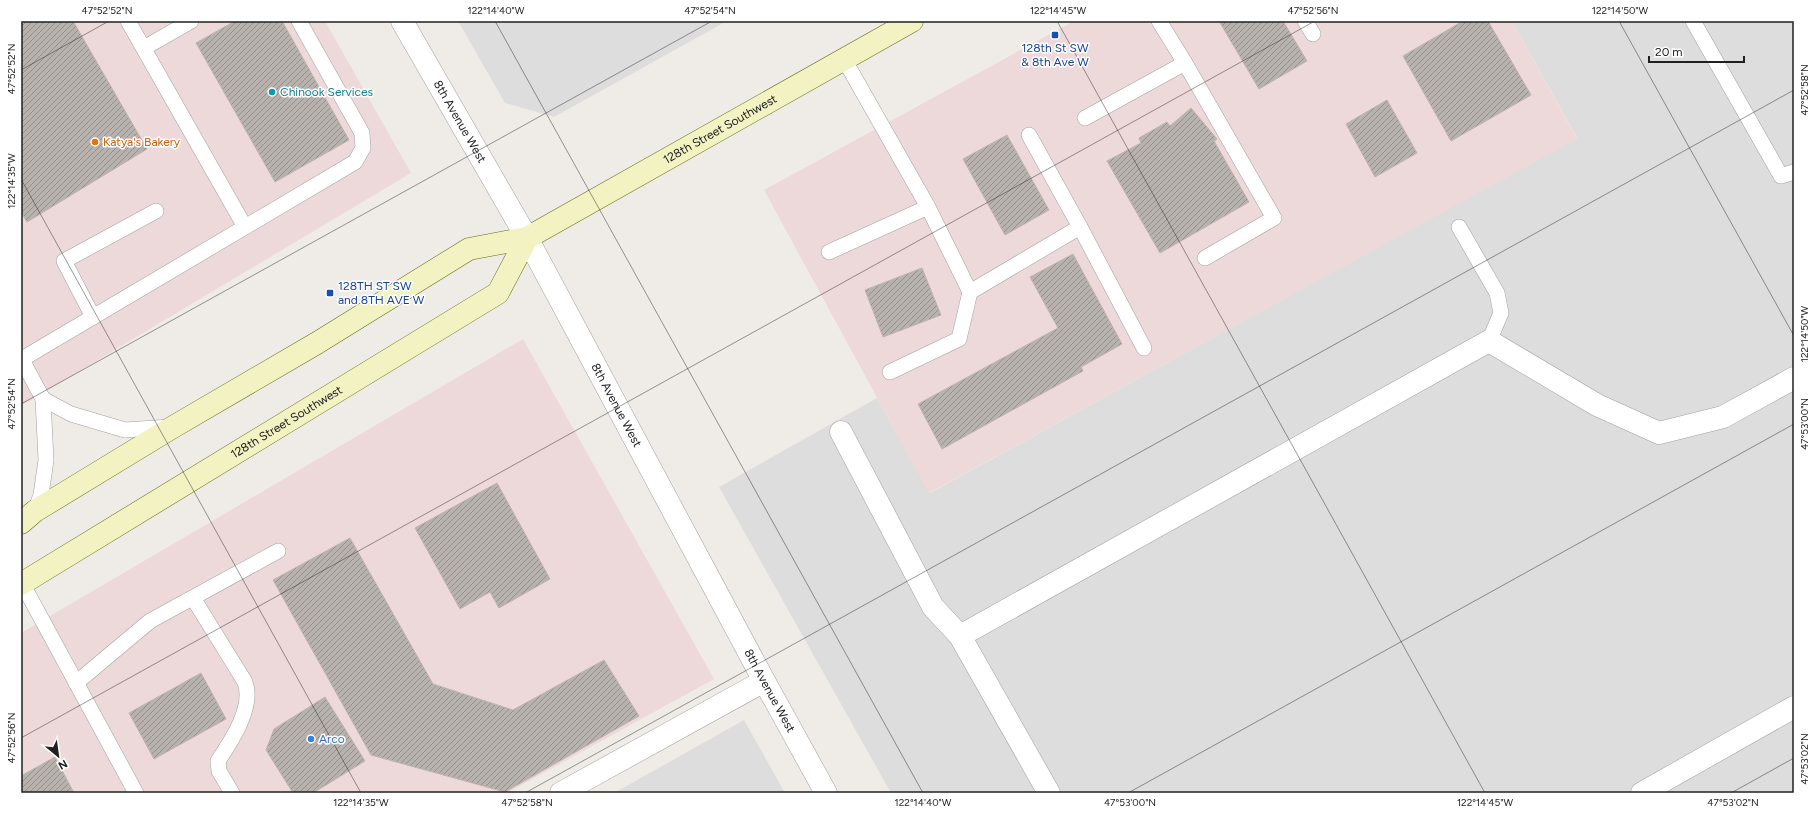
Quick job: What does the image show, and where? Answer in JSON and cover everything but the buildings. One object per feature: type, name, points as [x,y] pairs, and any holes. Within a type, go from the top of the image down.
[{"type":"main road","name":"128th Street Southwest","points":[[28,517],[173,427],[317,343],[469,249],[528,238],[912,21]]},
{"type":"main road","name":"128th Street Southwest","points":[[22,584],[498,293],[528,238]]},
{"type":"street","name":"8th Avenue West","points":[[402,21],[528,238],[764,681],[826,793]]},
{"type":"street","points":[[960,636],[1489,341],[1597,405],[1659,433],[1723,417],[1794,378]]},
{"type":"street","points":[[841,432],[933,607],[960,636],[1049,793]]},
{"type":"street","points":[[561,793],[764,681]]},
{"type":"street","points":[[1642,793],[1794,707]]},
{"type":"lane","points":[[128,21],[245,227]]},
{"type":"lane","points":[[144,48],[191,21]]},
{"type":"lane","points":[[28,517],[40,494],[46,460],[43,399],[21,358],[355,162],[363,148],[362,134],[299,21]]},
{"type":"lane","points":[[1159,21],[1185,63],[1274,218],[1205,258]]},
{"type":"lane","points":[[1305,21],[1312,34]]},
{"type":"lane","points":[[1693,21],[1781,176],[1794,172]]},
{"type":"lane","points":[[844,59],[928,207],[970,292],[959,339],[890,372]]},
{"type":"lane","points":[[1085,118],[1185,63]]},
{"type":"lane","points":[[1029,135],[1144,348]]},
{"type":"lane","points":[[829,252],[928,207]]},
{"type":"lane","points":[[93,317],[64,261],[156,211]]},
{"type":"lane","points":[[970,292],[1080,227]]},
{"type":"lane","points":[[1459,227],[1498,293],[1501,313],[1489,341]]},
{"type":"lane","points":[[43,399],[71,414],[125,430],[173,427]]},
{"type":"lane","points":[[76,683],[150,621],[278,551]]},
{"type":"lane","points":[[22,584],[136,793]]},
{"type":"lane","points":[[193,598],[245,682],[248,691],[248,699],[236,735],[218,761],[220,771],[232,793]]},
{"type":"shaded area","points":[[21,21],[325,21],[411,173],[21,406]]},
{"type":"shaded area","points":[[458,21],[727,21],[554,117],[505,103]]},
{"type":"shaded area","points":[[1074,21],[1512,21],[1577,139],[929,493],[764,190]]},
{"type":"shaded area","points":[[1512,21],[1794,21],[1794,793],[891,793],[719,487],[877,398],[930,493],[1577,138]]},
{"type":"shaded area","points":[[523,339],[714,679],[507,793],[21,793],[21,633]]},
{"type":"shaded area","points":[[744,720],[785,793],[614,793]]},
{"type":"place","name":"128th St SW & 8th Ave W","points":[[1055,35]]},
{"type":"place","name":"Chinook Services","points":[[272,92]]},
{"type":"place","name":"Katya's Bakery","points":[[95,142]]},
{"type":"place","name":"128TH ST SW and 8TH AVE W","points":[[330,293]]},
{"type":"place","name":"Arco","points":[[311,739]]}]
